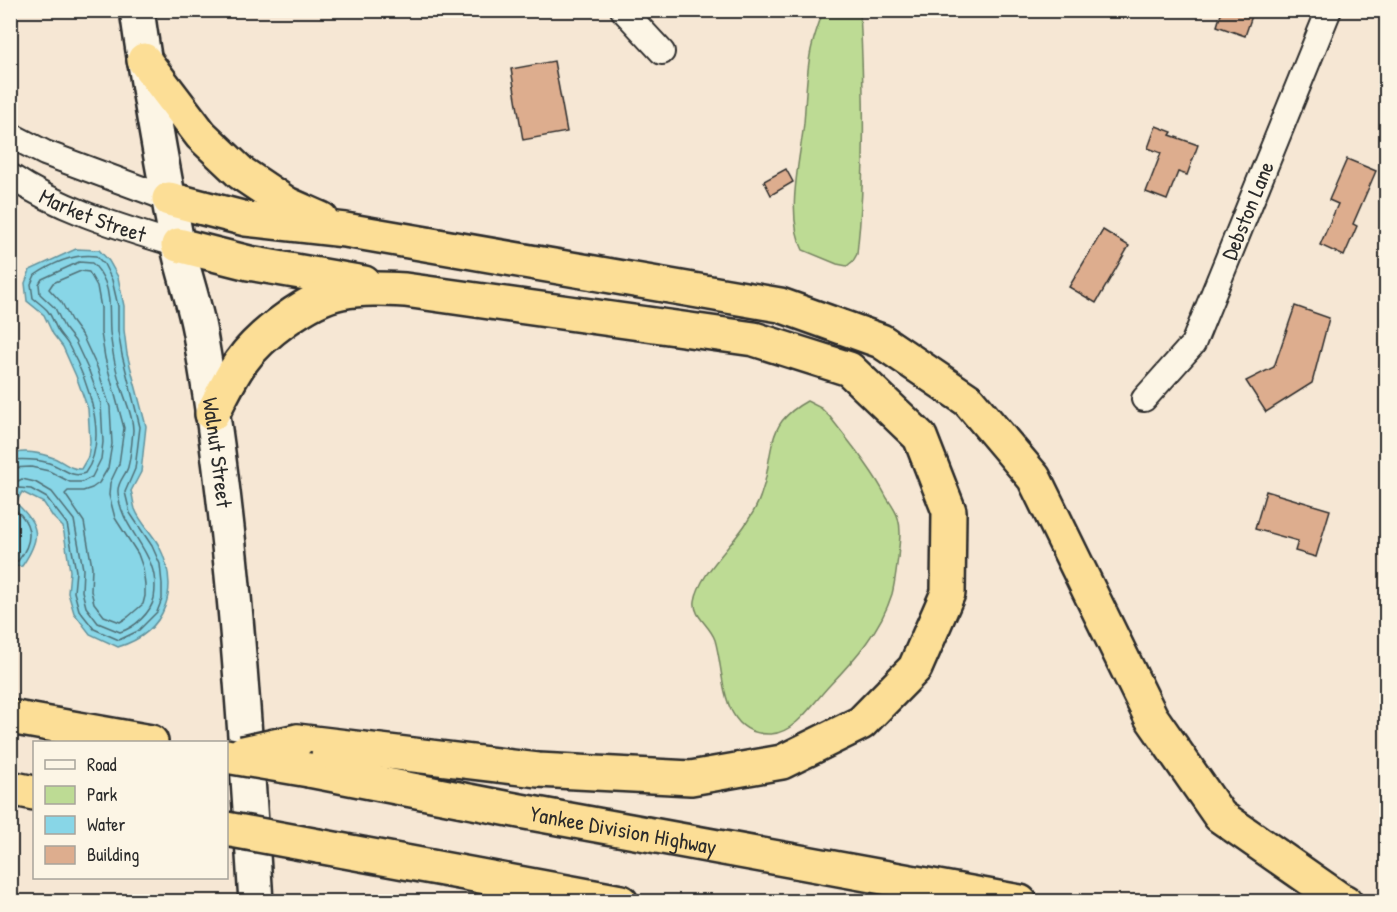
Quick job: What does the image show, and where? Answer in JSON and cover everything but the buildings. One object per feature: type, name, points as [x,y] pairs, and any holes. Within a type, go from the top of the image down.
[{"type":"highway","points":[[144,60],[201,135],[241,173],[287,204],[345,230]]},
{"type":"highway","points":[[169,199],[246,219],[345,230],[780,305],[881,341],[968,400],[1034,478],[1151,717],[1220,816],[1345,902]]},
{"type":"highway","points":[[178,245],[249,263],[405,290],[754,339],[849,369],[920,437],[949,511],[948,593],[915,668],[861,723],[782,762],[691,778],[303,755],[228,756]]},
{"type":"highway","points":[[212,414],[241,361],[268,332],[301,309],[338,293],[365,289],[405,290]]},
{"type":"highway","points":[[10,717],[145,741]]},
{"type":"highway","name":"Yankee Division Highway","points":[[303,755],[520,811],[1020,902]]},
{"type":"highway","points":[[10,788],[33,793]]},
{"type":"highway","points":[[228,830],[621,902]]},
{"type":"main road","name":"Walnut Street","points":[[137,10],[169,199],[200,332],[221,472],[243,691],[256,902]]},
{"type":"street","points":[[623,10],[662,52]]},
{"type":"street","name":"Debston Lane","points":[[1144,399],[1193,344],[1329,10]]},
{"type":"street","name":"Market Street","points":[[10,135],[45,153],[169,199]]},
{"type":"street","name":"Market Street","points":[[10,176],[31,190],[91,218],[178,245]]},
{"type":"green space","points":[[823,11],[860,11],[863,102],[862,193],[857,254],[847,266],[803,250],[795,221],[795,188],[804,123],[808,68],[812,45]]},
{"type":"green space","points":[[807,401],[821,408],[830,417],[868,466],[896,513],[900,533],[895,581],[887,607],[874,632],[857,655],[803,716],[780,732],[771,734],[754,732],[742,725],[733,714],[723,685],[715,640],[699,616],[695,601],[703,580],[741,531],[757,504],[778,428],[788,415]]},
{"type":"water","points":[[76,249],[99,250],[109,261],[118,277],[124,306],[127,354],[146,426],[141,472],[131,491],[137,514],[158,544],[165,560],[168,577],[165,606],[158,619],[148,631],[135,640],[118,647],[90,634],[74,613],[68,593],[70,571],[63,527],[44,503],[22,492],[16,503],[34,526],[35,540],[22,566],[11,567],[11,456],[20,452],[38,454],[54,458],[77,469],[81,469],[88,457],[90,442],[88,409],[63,347],[53,334],[44,315],[27,301],[25,283],[30,270]]}]
